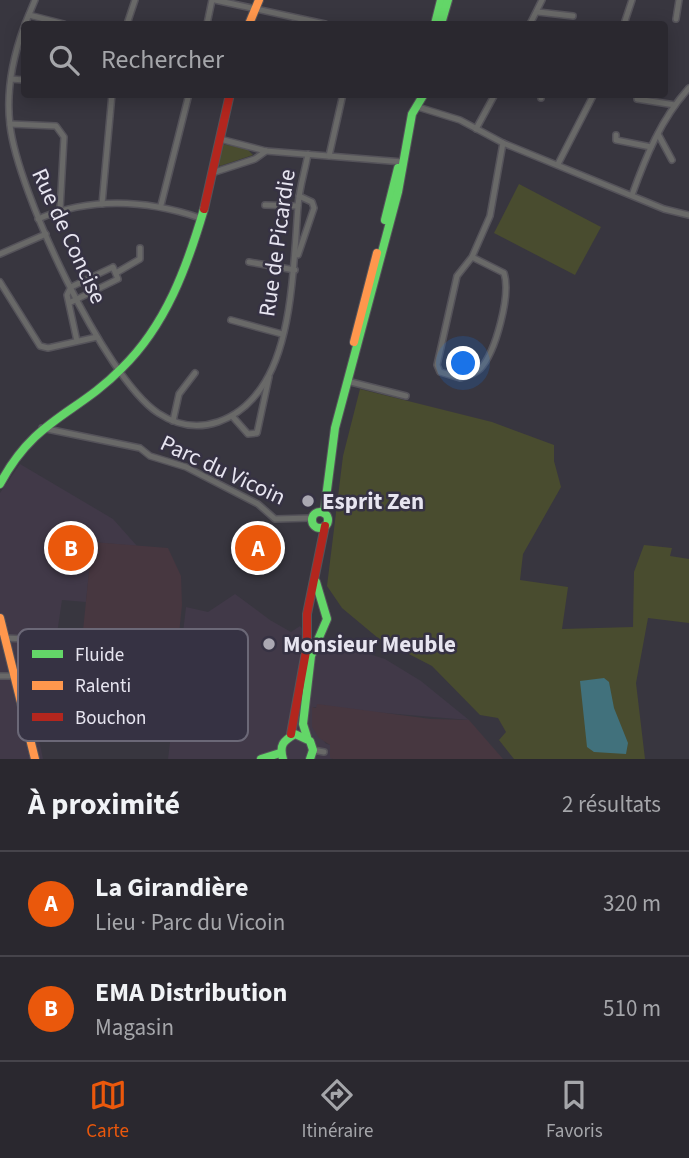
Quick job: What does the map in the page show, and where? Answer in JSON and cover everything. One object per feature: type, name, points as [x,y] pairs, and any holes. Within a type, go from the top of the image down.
[{"type":"main road","points":[[436,21],[441,0]]},
{"type":"main road","points":[[442,21],[448,0]]},
{"type":"main road","points":[[250,21],[257,4]]},
{"type":"main road","points":[[0,484],[18,453],[39,428],[121,370],[169,303],[189,257],[229,98]]},
{"type":"main road","points":[[418,98],[418,107]]},
{"type":"main road","points":[[261,759],[281,756],[282,741],[292,734],[307,639],[307,614],[316,581],[320,547],[319,519],[332,428],[396,174],[403,162],[412,114],[422,98]]},
{"type":"main road","points":[[311,754],[303,724],[307,684],[313,647],[327,619],[316,581]]},
{"type":"main road","points":[[0,618],[18,689]]},
{"type":"main road","points":[[292,734],[307,737]]},
{"type":"main road","points":[[31,741],[35,759]]},
{"type":"street","name":"Rue de Concise","points":[[27,21],[36,0]]},
{"type":"street","points":[[128,21],[135,0]]},
{"type":"street","points":[[208,21],[213,0],[257,4],[315,21]]},
{"type":"street","points":[[532,21],[542,0]]},
{"type":"street","points":[[625,21],[632,0]]},
{"type":"street","points":[[676,19],[680,0]]},
{"type":"street","points":[[537,12],[573,16]]},
{"type":"street","points":[[29,15],[52,21]]},
{"type":"street","name":"Rue de Concise","points":[[21,40],[10,89],[10,124],[18,166],[38,219],[77,299],[97,337],[121,370]]},
{"type":"street","points":[[11,79],[21,80]]},
{"type":"street","points":[[0,88],[10,89]]},
{"type":"street","points":[[632,195],[651,147],[689,88]]},
{"type":"street","points":[[102,204],[112,98]]},
{"type":"street","points":[[161,205],[188,98]]},
{"type":"street","points":[[329,156],[341,98]]},
{"type":"street","points":[[476,129],[493,98]]},
{"type":"street","points":[[558,164],[592,98]]},
{"type":"street","points":[[637,98],[675,106]]},
{"type":"street","points":[[418,107],[448,116],[503,143],[689,215]]},
{"type":"street","points":[[10,124],[56,126],[61,130],[64,137],[60,210]]},
{"type":"street","points":[[658,134],[672,160]]},
{"type":"street","points":[[616,135],[616,139],[651,147]]},
{"type":"street","points":[[220,139],[266,150],[403,162]]},
{"type":"street","points":[[472,257],[504,273],[508,284],[495,338],[481,368],[460,378],[440,372],[437,365],[457,276],[472,257],[491,216],[503,143]]},
{"type":"street","points":[[212,173],[255,159],[266,150]]},
{"type":"street","name":"Rue de Picardie","points":[[268,376],[270,381],[257,433],[248,434],[233,417],[249,403],[268,376],[282,334],[297,258],[299,196],[308,154]]},
{"type":"street","points":[[297,258],[314,208],[312,202],[299,196]]},
{"type":"street","points":[[38,219],[60,210],[102,204],[161,205],[200,218]]},
{"type":"street","points":[[265,205],[298,206]]},
{"type":"street","points":[[0,254],[46,234]]},
{"type":"street","points":[[116,273],[139,259],[140,248]]},
{"type":"street","points":[[248,262],[295,270]]},
{"type":"street","points":[[69,303],[118,279],[113,267],[71,287],[67,295],[77,341]]},
{"type":"street","points":[[0,282],[40,346],[48,348],[97,337]]},
{"type":"street","points":[[231,320],[282,334]]},
{"type":"street","points":[[121,370],[143,401],[173,421],[205,424],[233,417]]},
{"type":"street","points":[[173,421],[180,394],[195,373]]},
{"type":"street","points":[[346,380],[406,396]]},
{"type":"street","name":"Parc du Vicoin","points":[[39,428],[140,448],[150,456],[186,467],[258,504],[275,519],[319,519]]},
{"type":"street","points":[[5,638],[18,639]]},
{"type":"street","points":[[0,676],[15,677]]},
{"type":"street","points":[[311,754],[324,752]]},
{"type":"shaded area","points":[[20,464],[113,519],[137,546],[92,542],[86,602],[62,600],[58,629],[18,629],[18,741],[39,741],[43,759],[0,759],[0,493]]},
{"type":"shaded area","points":[[92,542],[168,548],[181,576],[180,629],[83,629]]},
{"type":"shaded area","points":[[235,594],[291,632],[300,626],[320,648],[366,653],[385,659],[421,681],[469,720],[313,707],[325,743],[330,745],[330,757],[333,759],[168,759],[170,741],[248,741],[248,629],[183,629],[186,607],[208,612]]},
{"type":"shaded area","points":[[317,704],[431,719],[469,720],[503,759],[333,759],[330,758],[330,745],[319,738],[312,727],[312,707],[316,708]]},
{"type":"green space","points":[[222,144],[247,149],[253,155],[220,166],[217,163]]},
{"type":"green space","points":[[519,184],[601,227],[575,275],[494,233]]},
{"type":"green space","points":[[360,389],[492,422],[554,445],[554,461],[561,487],[523,554],[520,580],[568,587],[562,629],[633,627],[634,572],[644,545],[672,548],[670,556],[689,559],[689,623],[648,618],[636,683],[645,759],[514,759],[499,740],[506,732],[498,718],[480,715],[432,666],[378,638],[342,608],[327,586],[343,456]]},
{"type":"water","points":[[604,678],[609,682],[614,708],[628,743],[626,754],[594,752],[587,747],[580,681]]},
{"type":"traffic: fast","points":[[436,21],[441,0]]},
{"type":"traffic: fast","points":[[442,21],[448,0]]},
{"type":"traffic: fast","points":[[324,513],[335,428],[398,192],[412,114],[422,98]]},
{"type":"traffic: fast","points":[[385,220],[398,168]]},
{"type":"traffic: fast","points":[[0,484],[27,445],[105,384],[151,333],[182,273],[204,209]]},
{"type":"traffic: fast","points":[[320,512],[326,514],[328,520],[326,526],[320,528],[314,526],[312,520],[314,514],[320,512]]},
{"type":"traffic: fast","points":[[307,737],[303,724],[311,656],[327,619],[316,582]]},
{"type":"traffic: fast","points":[[283,759],[283,744],[295,734],[310,741],[313,750],[310,759]]},
{"type":"traffic: fast","points":[[261,759],[280,753]]},
{"type":"traffic: slow","points":[[250,21],[259,0]]},
{"type":"traffic: slow","points":[[354,342],[377,253]]},
{"type":"traffic: slow","points":[[0,618],[18,691]]},
{"type":"traffic: slow","points":[[31,741],[35,759]]},
{"type":"traffic: jam","points":[[204,209],[229,98]]},
{"type":"traffic: jam","points":[[291,734],[307,646],[307,614],[325,526]]},
{"type":"place","name":"Esprit Zen","points":[[308,501]]},
{"type":"place","name":"EMA Distribution","points":[[71,548]]},
{"type":"place","name":"La Girandière","points":[[258,548]]},
{"type":"place","name":"Monsieur Meuble","points":[[269,644]]}]
